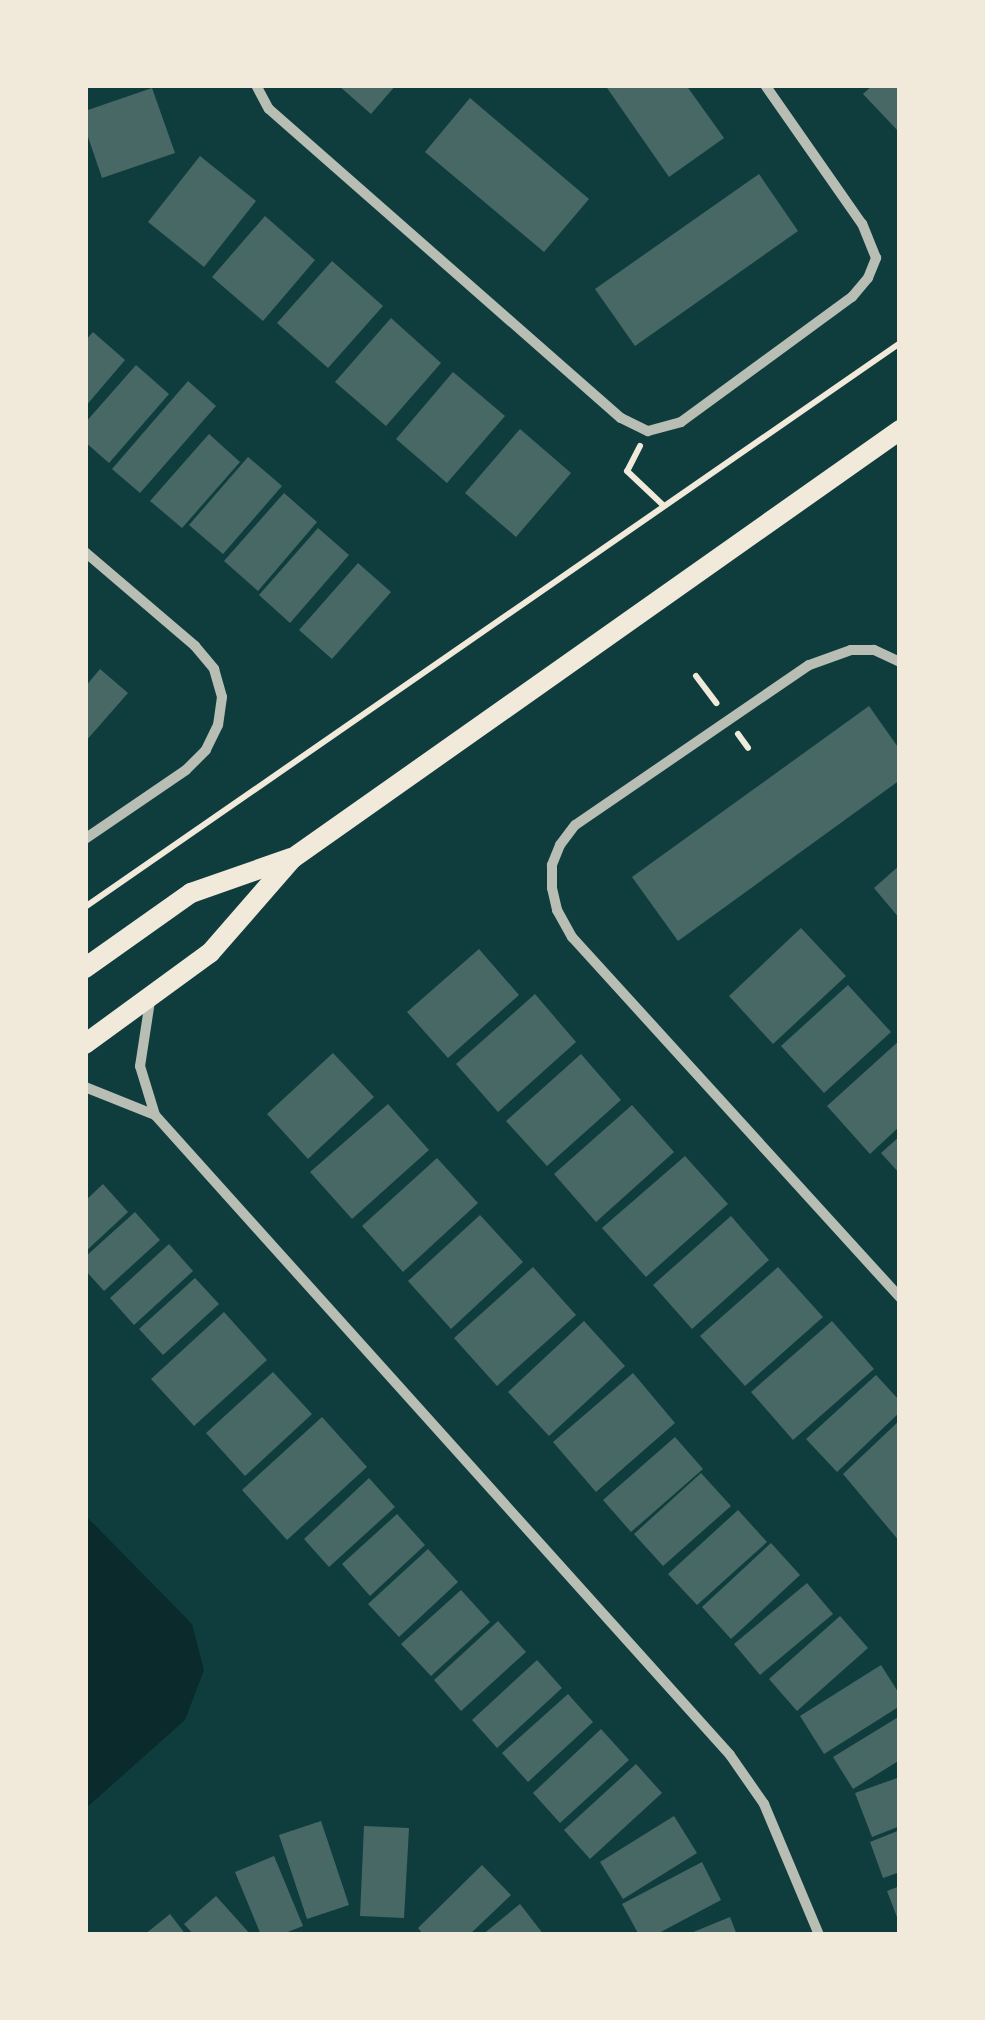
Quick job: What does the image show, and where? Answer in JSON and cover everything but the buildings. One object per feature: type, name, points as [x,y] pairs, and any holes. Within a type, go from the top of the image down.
[{"type":"main road","points":[[85,1044],[210,954],[293,858],[900,430]]},
{"type":"main road","points":[[85,968],[191,893],[293,858]]},
{"type":"street","points":[[256,85],[269,109],[621,418],[648,431],[681,422],[852,297],[868,278],[876,258],[862,224],[765,85]]},
{"type":"street","points":[[85,552],[194,646],[214,670],[222,697],[218,724],[206,750],[186,770],[85,839]]},
{"type":"street","points":[[900,662],[874,650],[852,650],[809,665],[575,825],[560,844],[552,865],[557,910],[572,937],[900,1298]]},
{"type":"street","points":[[150,1000],[140,1066],[155,1115],[730,1755],[764,1804],[819,1935]]},
{"type":"street","points":[[85,1086],[155,1115]]},
{"type":"path","points":[[85,907],[900,343]]},
{"type":"path","points":[[648,431],[626,470],[663,506]]},
{"type":"water","points":[[85,1515],[192,1624],[204,1670],[185,1720],[85,1809]]}]
